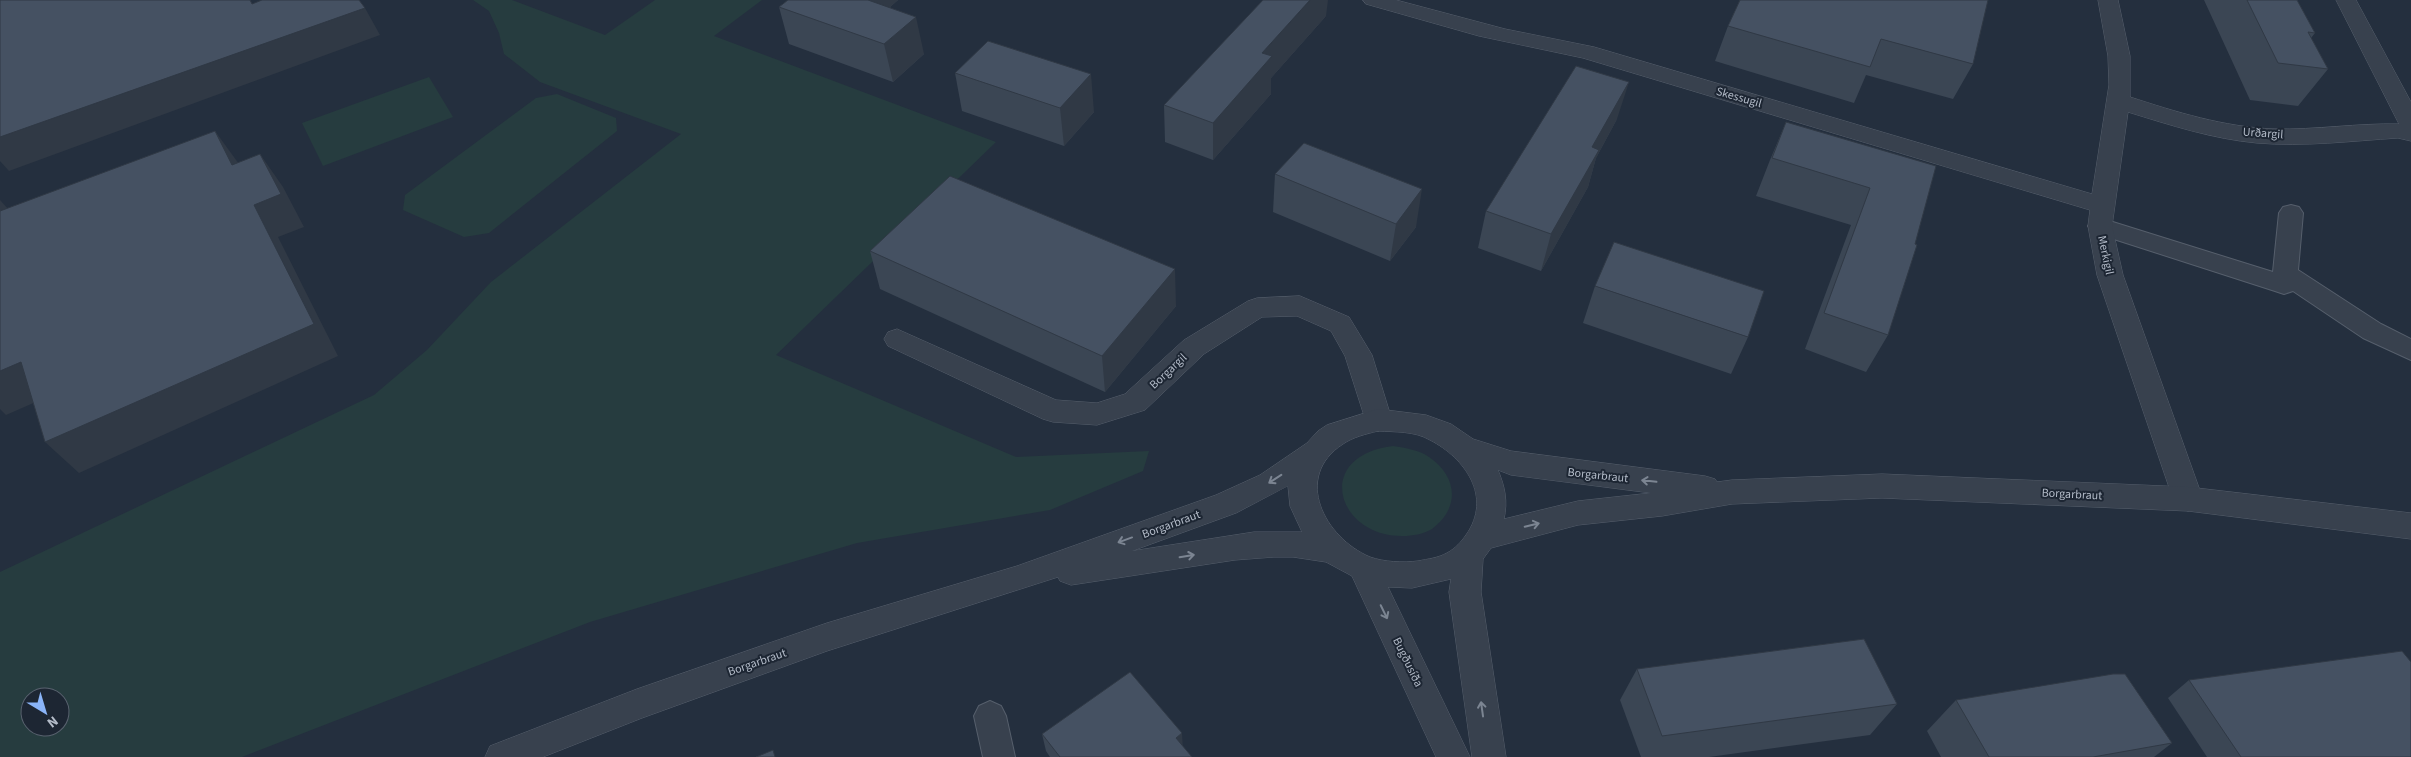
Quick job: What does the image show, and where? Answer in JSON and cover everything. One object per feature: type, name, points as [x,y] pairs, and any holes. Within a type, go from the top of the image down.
[{"type":"street","name":"Skessugil","points":[[1372,0],[1532,43],[1586,52],[2102,216]]},
{"type":"street","name":"Merkigil","points":[[2108,0],[2119,56],[2119,101],[2102,216],[2110,275],[2188,499]]},
{"type":"street","points":[[2346,0],[2411,124]]},
{"type":"street","name":"Urðargil","points":[[2119,101],[2164,116],[2257,135],[2313,135],[2398,131],[2411,133]]},
{"type":"street","name":"Borgargil","points":[[897,339],[1053,411],[1097,414],[1135,402],[1194,347],[1257,308],[1300,306],[1340,324],[1358,355],[1378,420]]},
{"type":"street","points":[[1476,546],[1446,568],[1419,575],[1391,575],[1363,568],[1332,550],[1312,527],[1303,501],[1304,475],[1316,452],[1332,436],[1354,426],[1378,420],[1418,424],[1440,431],[1466,448],[1482,468],[1491,491],[1493,514],[1476,546],[1465,592],[1489,757]]},
{"type":"street","name":"Borgarbraut","points":[[1466,448],[1512,463],[1732,492]]},
{"type":"street","name":"Borgarbraut","points":[[502,757],[637,704],[827,637],[1017,579],[1226,504],[1270,483],[1316,452]]},
{"type":"street","name":"Borgarbraut","points":[[1476,546],[1578,513],[1662,504],[1732,492],[1882,486],[2188,499],[2411,526]]},
{"type":"street","name":"Borgarbraut","points":[[1017,579],[1254,545],[1294,543],[1332,550]]},
{"type":"street","name":"Bugðusíða","points":[[1363,568],[1453,757]]},
{"type":"lane","points":[[2102,216],[2284,285],[2291,213]]},
{"type":"lane","points":[[2285,274],[2372,331],[2411,350]]},
{"type":"lane","points":[[990,716],[999,757]]},
{"type":"green space","points":[[473,0],[512,0],[605,35],[655,0],[762,0],[714,36],[996,142],[776,355],[1016,457],[1149,451],[1143,471],[1050,510],[857,543],[590,622],[242,757],[0,757],[0,572],[374,395],[427,350],[491,282],[681,134],[540,82],[504,54],[499,33],[489,11]]},
{"type":"green space","points":[[429,77],[453,117],[323,166],[302,123]]},
{"type":"green space","points":[[557,94],[616,118],[617,131],[489,233],[464,237],[403,210],[405,195],[536,98]]},
{"type":"green space","points":[[1393,446],[1417,451],[1429,457],[1439,465],[1450,483],[1452,493],[1447,512],[1441,521],[1425,532],[1403,536],[1380,533],[1362,524],[1349,511],[1343,495],[1343,479],[1351,464],[1367,453]]},
{"type":"building","points":[[0,0],[250,0],[252,4],[262,0],[359,0],[365,8],[0,137]]},
{"type":"building","points":[[788,0],[868,0],[916,17],[884,44],[779,7]]},
{"type":"building","points":[[1263,0],[1310,0],[1262,53],[1272,56],[1213,123],[1164,105]]},
{"type":"building","points":[[1740,0],[1988,0],[1973,64],[1881,39],[1870,67],[1728,26]]},
{"type":"building","points":[[2247,0],[2297,0],[2315,33],[2308,32],[2328,69],[2278,63]]},
{"type":"building","points":[[988,41],[1091,74],[1060,108],[955,73]]},
{"type":"building","points":[[1576,66],[1629,82],[1592,147],[1599,150],[1551,234],[1486,211]]},
{"type":"building","points":[[1786,122],[1936,166],[1915,244],[1917,245],[1888,335],[1824,313],[1870,188],[1772,158]]},
{"type":"building","points":[[215,131],[232,165],[260,154],[281,194],[254,205],[314,324],[45,442],[21,362],[0,371],[0,211]]},
{"type":"building","points":[[1304,143],[1422,189],[1396,224],[1275,174]]},
{"type":"building","points":[[950,176],[1175,269],[1102,356],[870,251]]},
{"type":"building","points":[[1614,242],[1764,291],[1748,337],[1595,286]]},
{"type":"building","points":[[1864,639],[1897,704],[1662,736],[1637,669]]},
{"type":"building","points":[[2402,651],[2411,662],[2411,757],[2241,757],[2189,680]]},
{"type":"building","points":[[1130,672],[1182,733],[1176,738],[1192,757],[1060,757],[1042,734]]},
{"type":"building","points":[[2113,674],[2125,674],[2172,743],[2093,757],[1989,757],[1956,700]]},
{"type":"building","points":[[773,750],[775,757],[756,757]]}]
